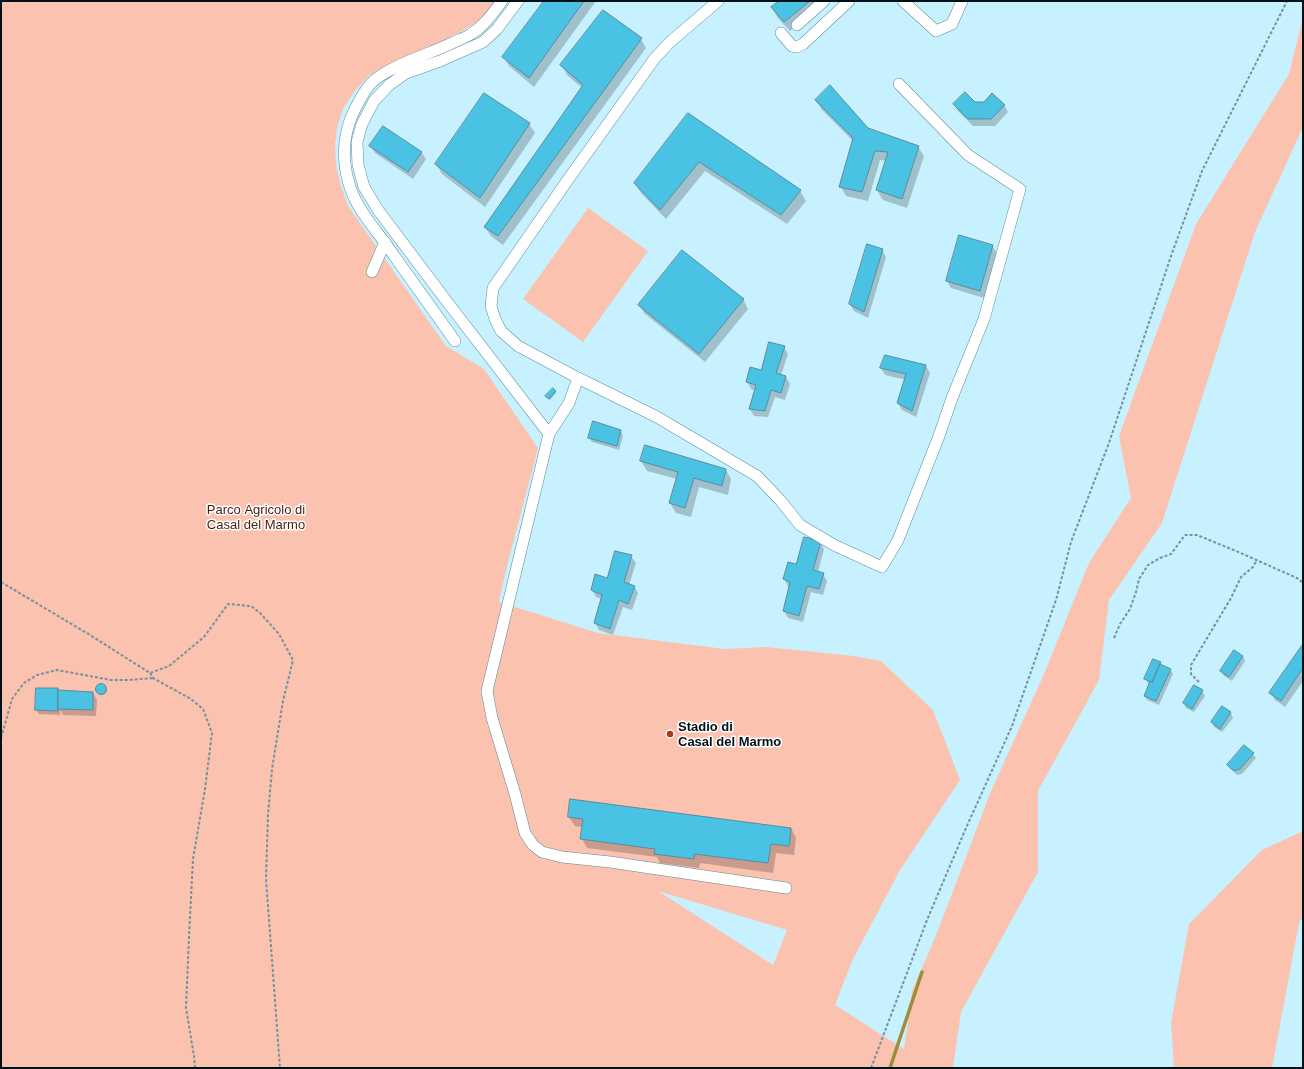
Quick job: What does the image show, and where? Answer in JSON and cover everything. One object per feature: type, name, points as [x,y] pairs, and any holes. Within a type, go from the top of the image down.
[{"type":"street","points":[[455,341],[385,242],[362,213],[347,180],[344,158],[345,136],[350,117],[361,97],[376,79],[392,69],[471,34],[485,22],[502,1]]},
{"type":"street","points":[[518,1],[497,29],[483,42],[440,61],[406,73],[389,85],[374,102],[362,124],[357,142],[358,165],[364,188],[378,210],[448,304],[549,434]]},
{"type":"street","points":[[718,1],[670,42],[655,58],[493,288],[491,306],[501,331],[518,346],[656,417],[757,476],[780,500],[800,525],[834,545],[882,567],[898,540],[984,319],[1020,189],[968,155],[899,84]]},
{"type":"street","points":[[797,25],[824,1]]},
{"type":"street","points":[[831,1],[840,10]]},
{"type":"street","points":[[781,33],[792,46],[796,47],[803,44],[850,1]]},
{"type":"street","points":[[903,1],[936,31],[952,24],[962,1]]},
{"type":"street","points":[[372,272],[385,242]]},
{"type":"street","points":[[578,378],[569,403],[549,434],[487,691],[492,718],[525,833],[533,845],[542,852],[562,857],[610,862],[786,888]]},
{"type":"path","points":[[871,1068],[927,920],[1012,726],[1056,600],[1071,542],[1109,443],[1171,256],[1202,171],[1287,1]]},
{"type":"path","points":[[1114,638],[1120,624],[1130,609],[1139,579],[1148,565],[1171,554],[1185,536],[1197,536],[1236,551],[1297,578],[1303,583]]},
{"type":"path","points":[[1199,682],[1191,674],[1191,665],[1231,598],[1241,577],[1257,560]]},
{"type":"path","points":[[1,582],[90,635],[150,674],[152,678]]},
{"type":"path","points":[[150,674],[169,666],[204,637],[228,604],[251,606],[260,613],[279,634],[292,660],[283,701],[272,769],[268,815],[266,879],[280,1068]]},
{"type":"path","points":[[1,738],[12,699],[24,683],[37,675],[57,670],[111,680],[152,678],[191,699],[204,709],[212,732],[205,790],[193,859],[186,1008],[195,1068]]},
{"type":"green space","name":"Parco Agricolo di Casal del Marmo","points":[[1,1],[495,1],[481,20],[444,41],[369,75],[354,92],[343,109],[337,128],[335,145],[336,164],[340,183],[348,206],[446,346],[484,369],[538,448],[499,602],[598,633],[725,649],[766,647],[854,656],[881,661],[933,710],[960,780],[900,870],[852,961],[835,1005],[904,1049],[912,991],[937,933],[991,791],[1044,674],[1089,563],[1131,498],[1119,436],[1196,224],[1289,74],[1303,17],[1303,127],[1255,232],[1162,523],[1109,600],[1099,680],[1038,791],[1038,872],[961,1012],[953,1068],[1,1068]],"holes":[[[658,891],[787,930],[773,965]]]},
{"type":"green space","points":[[588,208],[648,251],[583,342],[523,299]]},
{"type":"green space","points":[[1303,831],[1303,916],[1299,923],[1272,1068],[1174,1068],[1171,1023],[1189,924],[1262,850]]},
{"type":"building","points":[[544,1],[584,1],[529,78],[502,57]]},
{"type":"building","points":[[779,1],[810,1],[784,22],[771,7]]},
{"type":"building","points":[[603,10],[642,38],[498,236],[484,227],[583,85],[560,65]]},
{"type":"building","points":[[830,85],[868,128],[919,146],[902,199],[876,190],[888,152],[875,151],[862,192],[839,187],[853,138],[815,100]]},
{"type":"building","points":[[965,92],[975,102],[984,102],[992,93],[1005,105],[991,119],[968,119],[953,104]]},
{"type":"building","points":[[484,93],[530,123],[480,198],[435,164]]},
{"type":"building","points":[[688,113],[801,190],[781,215],[699,162],[660,210],[634,183]]},
{"type":"building","points":[[383,126],[422,152],[408,172],[369,146]]},
{"type":"building","points":[[959,235],[993,245],[980,291],[946,281]]},
{"type":"building","points":[[867,244],[883,249],[864,312],[849,304]]},
{"type":"building","points":[[682,250],[744,299],[699,354],[638,305]]},
{"type":"building","points":[[769,342],[785,346],[776,373],[786,376],[781,393],[771,390],[765,411],[749,409],[756,385],[746,382],[750,367],[761,370]]},
{"type":"building","points":[[885,355],[926,365],[912,411],[897,403],[906,374],[880,368]]},
{"type":"building","points":[[553,388],[556,391],[549,399],[545,396]]},
{"type":"building","points":[[593,421],[621,430],[617,446],[588,438]]},
{"type":"building","points":[[645,445],[726,469],[722,486],[694,478],[685,508],[669,503],[678,472],[640,461]]},
{"type":"building","points":[[804,537],[821,541],[813,570],[824,573],[819,589],[807,586],[799,616],[783,611],[790,582],[783,579],[788,562],[796,564]]},
{"type":"building","points":[[615,551],[632,555],[624,582],[635,586],[628,604],[619,600],[610,629],[594,623],[602,595],[591,590],[595,574],[607,578]]},
{"type":"building","points":[[1303,644],[1303,668],[1281,701],[1269,693]]},
{"type":"building","points":[[1234,650],[1243,656],[1229,677],[1220,671]]},
{"type":"building","points":[[1153,659],[1161,662],[1152,682],[1144,679]]},
{"type":"building","points":[[1160,664],[1171,669],[1156,701],[1144,696],[1150,681],[1152,682]]},
{"type":"building","points":[[101,683],[105,685],[107,689],[105,693],[101,695],[97,693],[95,689],[97,685]]},
{"type":"building","points":[[1194,685],[1203,690],[1192,709],[1183,703]]},
{"type":"building","points":[[36,688],[58,688],[58,711],[35,710]]},
{"type":"building","points":[[58,690],[93,692],[93,710],[58,709]]},
{"type":"building","points":[[1222,706],[1231,712],[1220,729],[1211,722]]},
{"type":"building","points":[[1244,745],[1254,753],[1240,769],[1234,771],[1227,765]]},
{"type":"building","points":[[570,799],[791,828],[789,846],[771,844],[768,863],[694,854],[694,859],[654,854],[655,849],[580,839],[583,819],[568,817]]},
{"type":"waterway","points":[[890,1068],[922,972]]},
{"type":"place","name":"Stadio di Casal del Marmo","points":[[670,734]]}]
